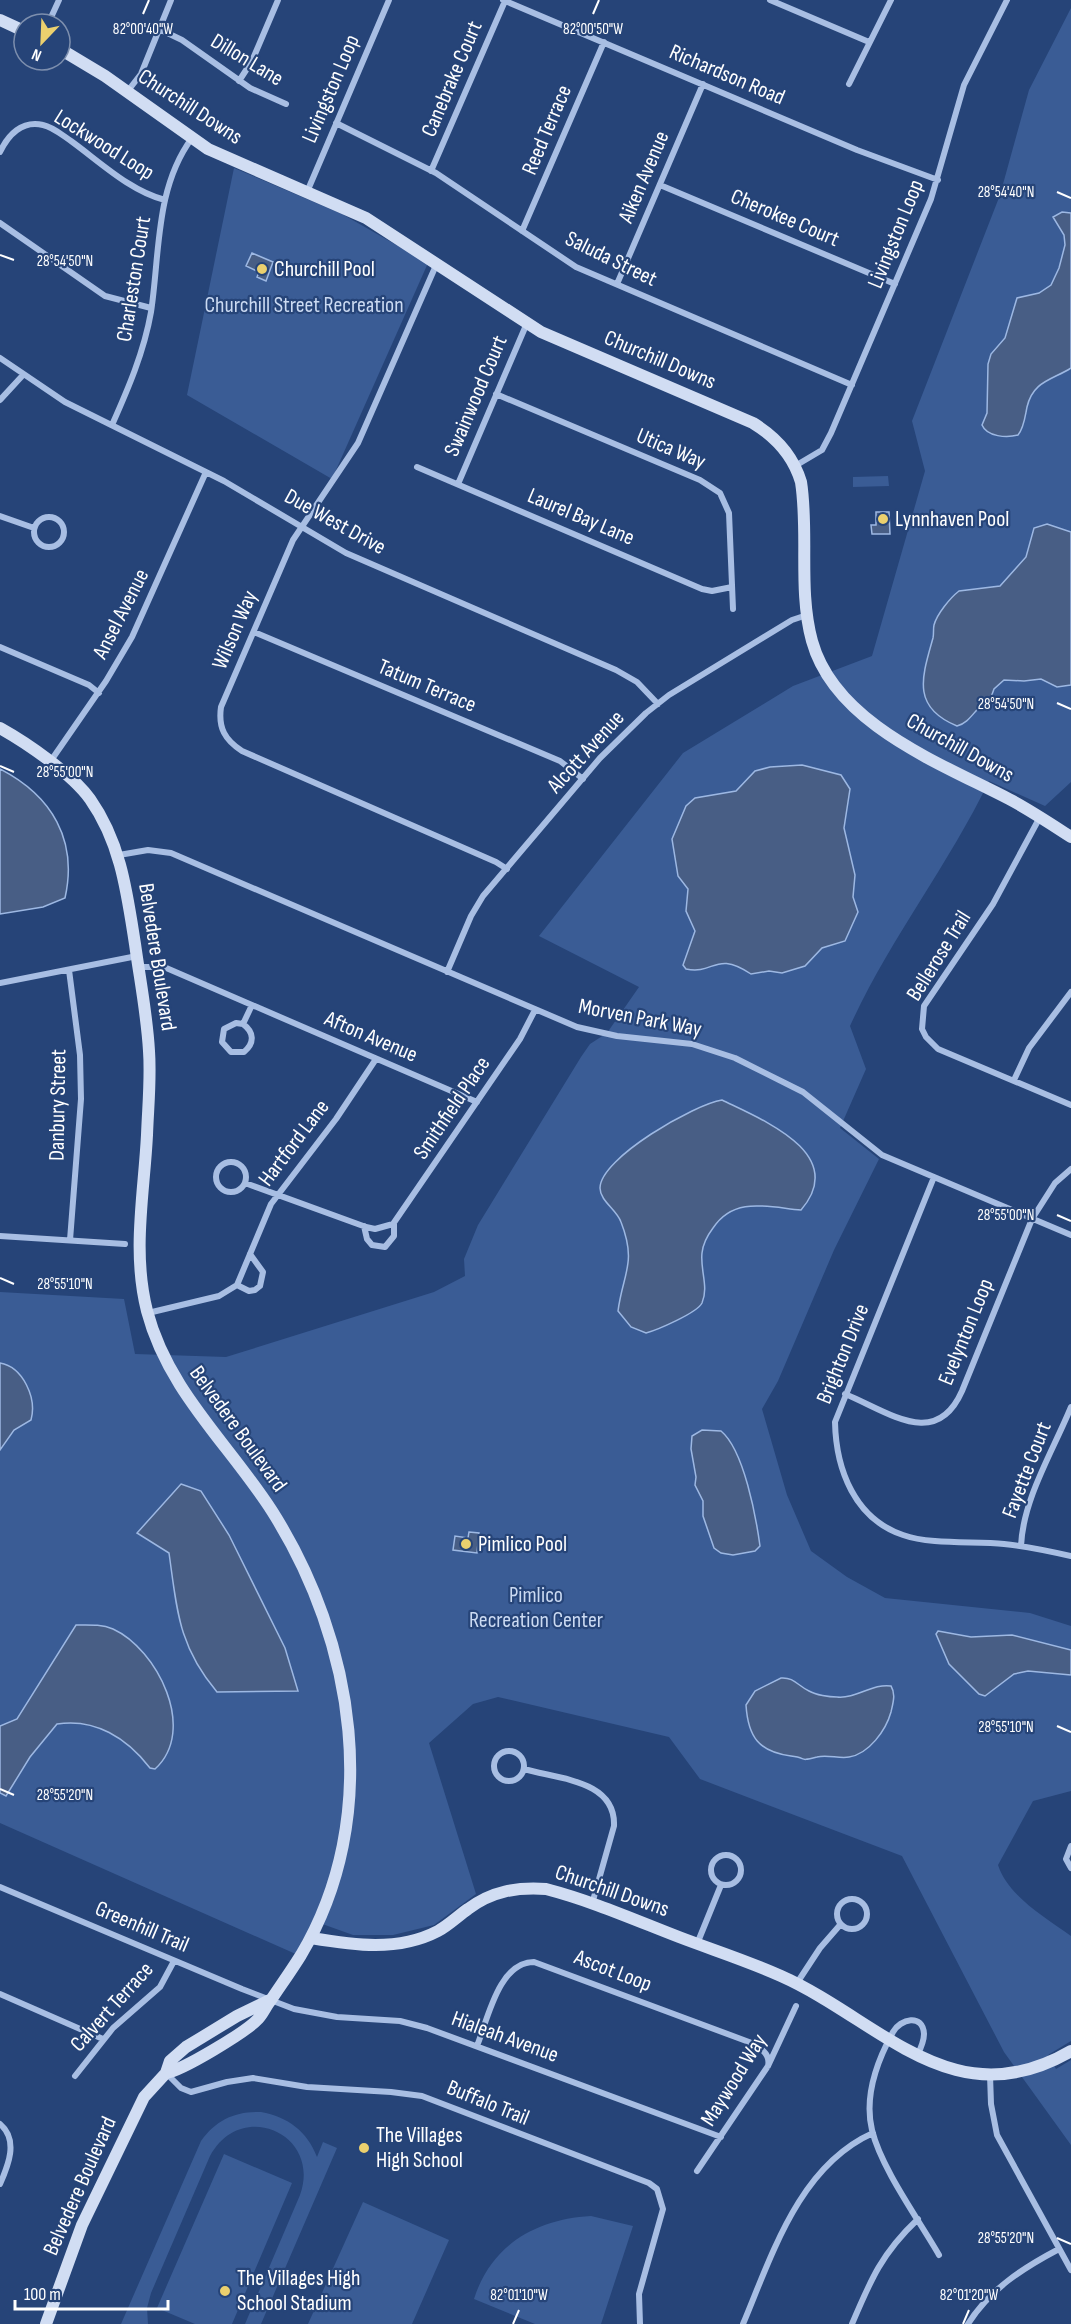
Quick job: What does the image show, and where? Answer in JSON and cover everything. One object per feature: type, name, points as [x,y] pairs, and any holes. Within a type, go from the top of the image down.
[{"type":"street","points":[[127,92],[141,74],[171,0]]},
{"type":"street","points":[[239,81],[252,61],[278,0]]},
{"type":"street","name":"Livingston Loop","points":[[307,192],[389,0]]},
{"type":"street","name":"Richardson Road","points":[[504,0],[857,150],[938,180]]},
{"type":"street","name":"Canebrake Court","points":[[431,171],[504,0]]},
{"type":"street","points":[[770,0],[869,42]]},
{"type":"street","points":[[849,84],[891,0]]},
{"type":"street","name":"Livingston Loop","points":[[795,466],[822,450],[852,386],[938,180],[964,85],[1007,0]]},
{"type":"street","name":"Dillon Lane","points":[[159,29],[172,34],[239,81],[286,104]]},
{"type":"street","name":"Reed Terrace","points":[[522,231],[604,42]]},
{"type":"street","name":"Churchill Downs","points":[[72,58],[226,159],[366,218],[554,339],[753,423],[776,438],[795,466],[803,492],[808,615],[817,654],[832,682],[850,704],[940,766],[1012,800],[1071,837]]},
{"type":"street","name":"Aiken Avenue","points":[[617,284],[703,84]]},
{"type":"street","name":"Saluda Street","points":[[336,123],[431,171],[576,267],[852,386]]},
{"type":"street","name":"Lockwood Loop","points":[[0,152],[16,130],[34,124],[43,125],[59,133],[143,192],[165,200]]},
{"type":"street","name":"Charleston Court","points":[[112,425],[137,365],[151,308],[165,200],[180,157],[192,138]]},
{"type":"street","name":"Cherokee Court","points":[[660,185],[895,284]]},
{"type":"street","points":[[0,223],[105,296],[151,308]]},
{"type":"street","name":"Wilson Way","points":[[437,263],[351,457],[301,526],[221,707],[219,721],[230,743],[242,751],[496,862],[507,869]]},
{"type":"street","name":"Swainwood Court","points":[[458,484],[527,322]]},
{"type":"street","name":"Due West Drive","points":[[0,358],[65,402],[206,472],[369,563],[622,673],[637,682],[658,704]]},
{"type":"street","points":[[0,400],[23,375]]},
{"type":"street","name":"Utica Way","points":[[496,394],[711,486],[725,501],[729,513],[733,609]]},
{"type":"street","name":"Laurel Bay Lane","points":[[417,467],[702,589],[712,591],[732,587]]},
{"type":"street","name":"Ansel Avenue","points":[[50,762],[99,693],[146,612],[206,472]]},
{"type":"street","points":[[0,516],[34,528]]},
{"type":"street","points":[[54,517],[62,523],[64,537],[58,545],[48,548],[38,543],[34,528],[40,520],[54,517]]},
{"type":"street","name":"Alcott Avenue","points":[[447,972],[476,907],[621,736],[658,704],[723,660],[792,620],[808,615]]},
{"type":"street","name":"Tatum Terrace","points":[[254,632],[560,761],[584,778]]},
{"type":"street","points":[[0,647],[88,685],[99,693]]},
{"type":"street","name":"Belvedere Boulevard","points":[[0,728],[50,762],[87,795],[105,823],[118,855],[138,962],[149,1054],[139,1244],[148,1313],[156,1340],[190,1404],[247,1475],[300,1560],[333,1642],[344,1689],[352,1765],[340,1858],[311,1938],[259,2019],[184,2067],[166,2073],[144,2097],[82,2225],[46,2324]]},
{"type":"street","name":"Bellerose Trail","points":[[1040,817],[993,904],[928,999],[921,1021],[926,1037],[938,1049],[1071,1105]]},
{"type":"street","name":"Morven Park Way","points":[[118,855],[148,850],[171,853],[535,1010],[598,1033],[692,1044],[735,1058],[803,1092],[882,1155],[1071,1234]]},
{"type":"street","name":"Afton Avenue","points":[[0,983],[69,970],[138,962],[164,967],[477,1102]]},
{"type":"street","name":"Danbury Street","points":[[69,970],[80,1055],[81,1099],[70,1240]]},
{"type":"street","points":[[1014,1080],[1029,1048],[1071,992]]},
{"type":"street","points":[[243,1024],[252,1005]]},
{"type":"street","name":"Smithfield Place","points":[[364,1226],[367,1239],[372,1245],[385,1247],[394,1236],[394,1223],[520,1039],[535,1010]]},
{"type":"street","points":[[230,1024],[243,1024],[252,1034],[252,1041],[244,1052],[231,1052],[222,1042],[222,1035],[230,1024]]},
{"type":"street","name":"Hartford Lane","points":[[237,1285],[265,1215],[279,1193],[336,1119],[376,1059]]},
{"type":"street","name":"Smithfield Place","points":[[234,1161],[245,1169],[245,1183],[235,1192],[222,1190],[215,1178],[216,1171],[227,1162],[234,1161]]},
{"type":"street","name":"Evelynton Loop","points":[[845,1394],[918,1424],[941,1420],[949,1414],[962,1390],[1032,1219],[1055,1183],[1071,1169]]},
{"type":"street","name":"Brighton Drive","points":[[933,1177],[835,1422],[837,1445],[849,1489],[874,1519],[890,1530],[915,1538],[1021,1546],[1071,1556]]},
{"type":"street","name":"Smithfield Place","points":[[245,1183],[279,1193],[375,1229],[394,1223]]},
{"type":"street","points":[[0,1236],[125,1244]]},
{"type":"street","points":[[148,1313],[219,1296],[237,1285],[249,1291],[255,1290],[263,1279],[264,1272],[250,1254]]},
{"type":"street","name":"Fayette Court","points":[[1021,1546],[1024,1522],[1030,1504],[1071,1407]]},
{"type":"street","points":[[509,1751],[519,1755],[524,1769],[515,1780],[506,1782],[494,1773],[493,1763],[499,1754],[509,1751]]},
{"type":"street","points":[[524,1769],[591,1786],[610,1802],[615,1814],[614,1826],[592,1904]]},
{"type":"street","points":[[1071,1846],[1066,1859],[1071,1868]]},
{"type":"street","points":[[731,1855],[741,1867],[740,1877],[731,1884],[721,1884],[713,1879],[711,1865],[717,1857],[731,1855]]},
{"type":"street","points":[[697,1944],[721,1884]]},
{"type":"street","name":"Greenhill Trail","points":[[0,1887],[270,2000]]},
{"type":"street","name":"Churchill Downs","points":[[311,1938],[363,1946],[396,1945],[438,1932],[487,1897],[510,1889],[546,1889],[592,1904],[797,1983],[917,2056],[947,2068],[990,2074],[1030,2067],[1071,2051]]},
{"type":"street","points":[[854,1899],[863,1903],[867,1917],[862,1925],[854,1929],[840,1925],[836,1915],[843,1901],[854,1899]]},
{"type":"street","points":[[797,1983],[820,1948],[840,1925]]},
{"type":"street","name":"Calvert Terrace","points":[[75,2076],[103,2039],[126,2015],[160,1987],[174,1961]]},
{"type":"street","name":"Ascot Loop","points":[[477,2046],[509,1971],[518,1964],[534,1962],[749,2042],[765,2052],[769,2060],[768,2066]]},
{"type":"street","points":[[0,1994],[103,2039]]},
{"type":"street","name":"Hialeah Avenue","points":[[270,2000],[312,2014],[400,2021],[427,2028],[721,2137]]},
{"type":"street","name":"Maywood Way","points":[[697,2171],[768,2066],[796,2006]]},
{"type":"street","points":[[917,2056],[924,2033],[917,2022],[903,2020],[897,2024],[889,2040],[872,2086],[870,2116],[873,2133],[891,2172],[939,2255]]},
{"type":"street","name":"Buffalo Trail","points":[[166,2073],[181,2088],[191,2092],[227,2082],[253,2078],[307,2087],[423,2096],[649,2183],[657,2189],[663,2209],[639,2294],[640,2324]]},
{"type":"street","points":[[990,2074],[991,2104],[997,2135],[1071,2270]]},
{"type":"street","points":[[0,2124],[9,2138],[11,2160],[0,2184]]},
{"type":"street","points":[[743,2324],[787,2223],[806,2192],[849,2147],[873,2133]]},
{"type":"street","points":[[852,2324],[882,2259],[891,2245],[918,2219]]},
{"type":"street","points":[[968,2324],[988,2298],[1006,2282],[1026,2266],[1059,2248]]},
{"type":"green space","name":"Pimlico Recreation Center","points":[[1071,8],[1071,782],[1045,806],[989,781],[955,843],[865,994],[850,1026],[866,1069],[840,1128],[879,1159],[834,1250],[778,1381],[762,1409],[787,1495],[811,1551],[847,1577],[885,1598],[1030,1613],[1071,1626],[1071,1791],[1033,1801],[998,1865],[1010,1886],[1028,1905],[1071,1936],[1071,2041],[1048,2055],[1056,2069],[1071,2060],[1071,2145],[1004,2052],[902,1856],[700,1779],[669,1737],[498,1697],[473,1704],[429,1743],[476,1894],[434,1925],[393,1935],[353,1935],[314,1921],[298,1955],[0,1823],[0,1292],[124,1299],[135,1354],[226,1357],[434,1292],[465,1276],[464,1259],[478,1225],[581,1057],[590,1044],[607,1033],[639,987],[539,936],[683,753],[793,686],[872,656],[925,471],[912,421],[1000,195],[1029,90]]},
{"type":"green space","name":"Churchill Street Recreation","points":[[234,168],[342,214],[428,263],[332,479],[187,395]]},
{"type":"green space","points":[[888,476],[889,486],[853,487],[853,477]]},
{"type":"green space","points":[[261,2112],[280,2117],[295,2127],[308,2140],[317,2157],[323,2142],[337,2148],[261,2324],[245,2324],[300,2195],[304,2173],[300,2155],[289,2141],[275,2131],[258,2127],[240,2129],[224,2139],[210,2156],[151,2293],[147,2308],[148,2324],[121,2324],[201,2141],[213,2127],[227,2118],[243,2113]]},
{"type":"green space","points":[[224,2154],[292,2183],[232,2324],[195,2324],[157,2308]]},
{"type":"green space","points":[[363,2202],[449,2240],[412,2324],[308,2324]]},
{"type":"green space","points":[[591,2216],[633,2226],[601,2324],[535,2324],[474,2299],[492,2264],[518,2238],[552,2223]]},
{"type":"shaded area","points":[[1062,212],[1071,213],[1071,368],[1044,382],[1034,392],[1018,435],[993,434],[982,425],[987,413],[988,364],[991,354],[1005,338],[1017,298],[1039,293],[1051,285],[1059,268],[1065,245],[1064,235],[1053,217]]},
{"type":"shaded area","name":"Churchill Pool","points":[[252,253],[273,262],[266,281],[257,277],[259,272],[246,266]]},
{"type":"shaded area","name":"Lynnhaven Pool","points":[[876,512],[889,512],[890,534],[872,534],[871,525],[876,525]]},
{"type":"shaded area","points":[[1047,524],[1071,532],[1071,685],[1057,687],[1041,679],[1004,680],[994,689],[990,700],[957,726],[932,710],[926,700],[924,690],[926,666],[936,621],[944,606],[959,591],[1000,586],[1026,557],[1034,528]]},
{"type":"shaded area","points":[[802,765],[841,775],[850,789],[844,828],[855,875],[853,897],[858,912],[845,941],[822,948],[805,966],[782,973],[769,971],[751,974],[739,967],[722,963],[703,969],[686,969],[683,965],[695,931],[686,911],[688,889],[678,876],[672,839],[686,806],[695,798],[736,791],[755,771],[770,767]]},
{"type":"shaded area","points":[[0,769],[34,792],[47,806],[64,839],[68,857],[68,877],[65,898],[43,907],[0,914]]},
{"type":"shaded area","points":[[722,1100],[778,1129],[795,1142],[808,1156],[815,1172],[813,1190],[801,1210],[764,1206],[741,1207],[721,1218],[704,1243],[702,1259],[705,1291],[702,1303],[685,1316],[646,1333],[631,1327],[618,1311],[627,1268],[628,1248],[621,1222],[603,1197],[600,1188],[604,1176],[631,1148],[692,1111]]},
{"type":"shaded area","points":[[0,1363],[15,1370],[21,1377],[30,1393],[32,1411],[31,1420],[14,1430],[0,1450]]},
{"type":"shaded area","points":[[702,1430],[721,1431],[736,1453],[748,1485],[755,1518],[760,1546],[755,1551],[733,1555],[721,1553],[714,1548],[703,1516],[703,1501],[695,1485],[696,1477],[691,1449],[692,1436]]},
{"type":"shaded area","points":[[181,1484],[201,1491],[229,1535],[285,1648],[298,1691],[217,1692],[194,1659],[181,1626],[169,1553],[137,1533]]},
{"type":"shaded area","name":"Pimlico Pool","points":[[469,1532],[479,1533],[477,1553],[453,1550],[455,1536],[468,1538]]},
{"type":"shaded area","points":[[76,1625],[113,1629],[129,1639],[157,1672],[167,1692],[172,1713],[173,1733],[167,1753],[155,1769],[150,1768],[131,1748],[109,1732],[84,1724],[57,1724],[30,1757],[6,1796],[0,1793],[0,1726],[17,1719]]},
{"type":"shaded area","points":[[938,1631],[971,1637],[1012,1635],[1071,1650],[1071,1675],[1028,1671],[1014,1674],[985,1696],[979,1694],[949,1664],[936,1634]]},
{"type":"shaded area","points":[[781,1678],[793,1680],[815,1694],[834,1697],[851,1696],[878,1687],[891,1686],[894,1695],[891,1712],[876,1740],[856,1755],[805,1759],[780,1754],[763,1747],[757,1741],[749,1726],[746,1705],[755,1691]]},
{"type":"place","name":"Churchill Pool","points":[[262,269]]},
{"type":"place","name":"Lynnhaven Pool","points":[[883,519]]},
{"type":"place","name":"Pimlico Pool","points":[[466,1544]]},
{"type":"place","name":"The Villages High School","points":[[364,2148]]},
{"type":"place","name":"The Villages High School Stadium","points":[[225,2291]]}]
